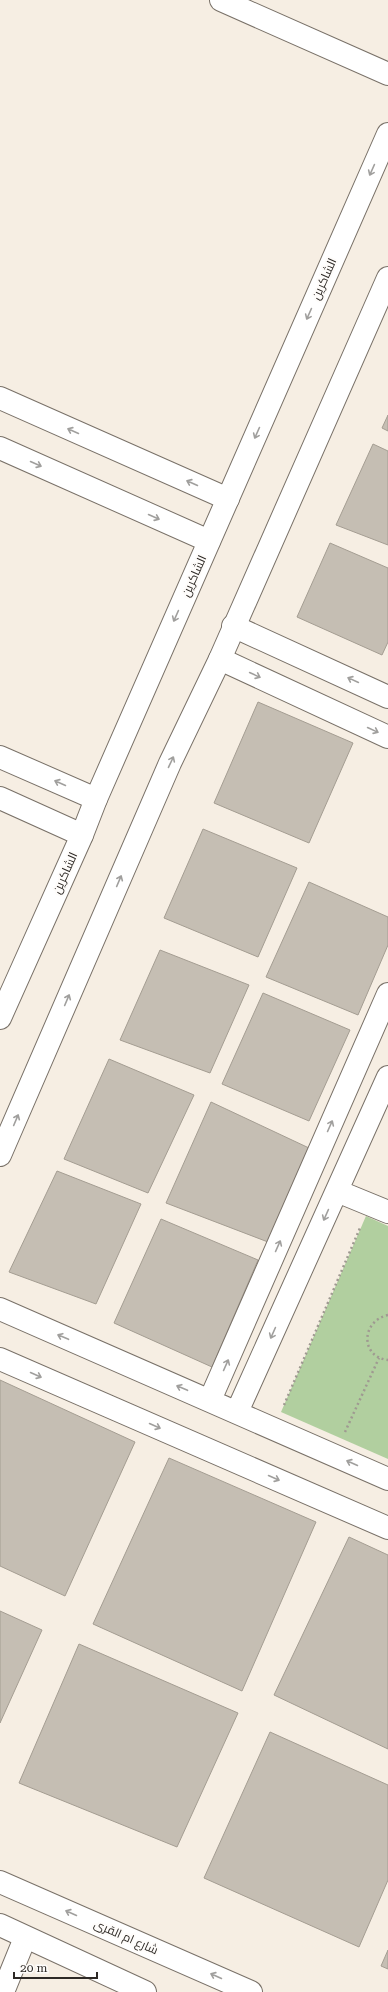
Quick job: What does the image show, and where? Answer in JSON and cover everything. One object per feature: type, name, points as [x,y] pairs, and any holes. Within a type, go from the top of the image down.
[{"type":"street","points":[[221,0],[388,74]]},
{"type":"street","name":"الشاكرين","points":[[0,1018],[82,835],[96,799],[388,134]]},
{"type":"street","points":[[0,1155],[167,770],[220,659],[233,626],[388,278]]},
{"type":"street","points":[[0,398],[228,498]]},
{"type":"street","points":[[0,448],[209,541]]},
{"type":"street","points":[[233,626],[388,697]]},
{"type":"street","points":[[220,659],[388,737]]},
{"type":"street","points":[[0,757],[96,799]]},
{"type":"street","points":[[0,798],[82,835]]},
{"type":"street","points":[[210,1400],[388,994]]},
{"type":"street","points":[[237,1412],[388,1077]]},
{"type":"street","points":[[337,1191],[388,1212]]},
{"type":"street","points":[[0,1309],[388,1479]]},
{"type":"street","points":[[0,1359],[388,1528]]},
{"type":"street","name":"شارع ام القرى","points":[[0,1882],[252,1992]]},
{"type":"street","points":[[1,1930],[25,1938],[145,1992]]},
{"type":"street","points":[[3,1992],[25,1938]]},
{"type":"path","points":[[282,1408],[362,1224]]},
{"type":"path","points":[[388,1315],[375,1320],[370,1326],[368,1333],[369,1346],[379,1358],[388,1360]]},
{"type":"path","points":[[342,1439],[379,1358]]},
{"type":"green space","points":[[366,1216],[388,1226],[388,1459],[281,1412]]},
{"type":"building","points":[[388,415],[388,431],[382,428]]},
{"type":"building","points":[[373,444],[388,451],[388,545],[336,525]]},
{"type":"building","points":[[330,543],[388,568],[388,642],[382,655],[297,617]]},
{"type":"building","points":[[258,702],[353,743],[309,843],[214,803]]},
{"type":"building","points":[[203,829],[297,868],[258,957],[164,918]]},
{"type":"building","points":[[309,882],[388,917],[388,945],[358,1015],[266,977]]},
{"type":"building","points":[[160,950],[249,985],[210,1073],[120,1040]]},
{"type":"building","points":[[263,993],[350,1030],[309,1121],[222,1084]]},
{"type":"building","points":[[109,1059],[194,1095],[148,1193],[64,1159]]},
{"type":"building","points":[[211,1102],[309,1148],[268,1242],[166,1203]]},
{"type":"building","points":[[57,1171],[141,1204],[96,1304],[9,1272]]},
{"type":"building","points":[[161,1219],[258,1260],[212,1367],[114,1323]]},
{"type":"building","points":[[0,1380],[135,1442],[65,1596],[0,1566]]},
{"type":"building","points":[[169,1458],[316,1522],[242,1691],[93,1624]]},
{"type":"building","points":[[349,1537],[388,1555],[388,1749],[274,1695]]},
{"type":"building","points":[[0,1611],[42,1630],[0,1723]]},
{"type":"building","points":[[79,1644],[238,1713],[177,1847],[19,1783]]},
{"type":"building","points":[[270,1732],[388,1785],[388,1880],[359,1947],[204,1878]]},
{"type":"building","points":[[388,1950],[388,1969],[381,1966]]}]
